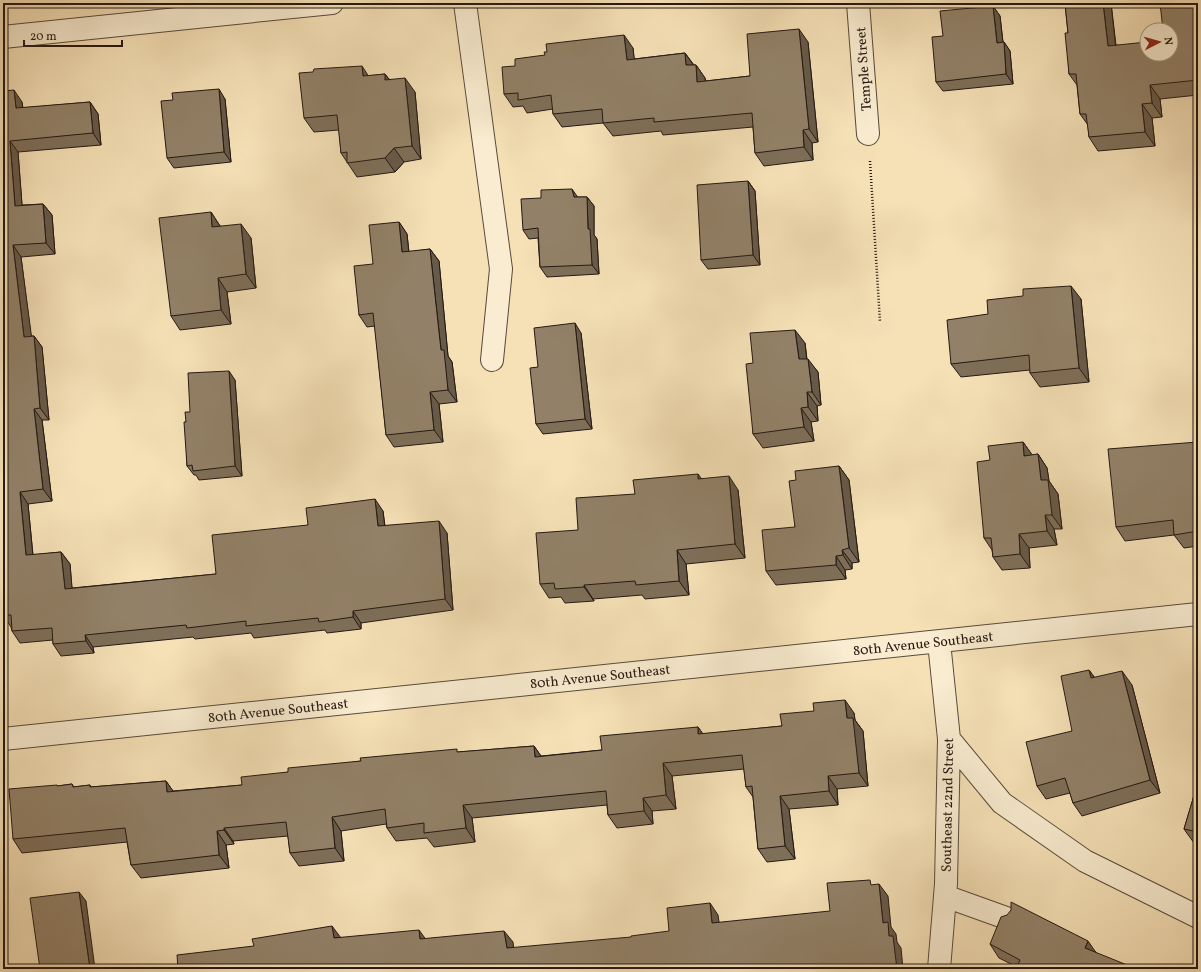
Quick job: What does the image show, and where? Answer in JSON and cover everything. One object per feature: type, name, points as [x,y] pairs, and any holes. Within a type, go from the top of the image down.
[{"type":"street","points":[[3,37],[332,3]]},
{"type":"street","points":[[465,3],[501,269],[492,360]]},
{"type":"street","name":"Temple Street","points":[[858,3],[868,134]]},
{"type":"street","name":"80th Avenue Southeast","points":[[3,739],[1198,614]]},
{"type":"street","name":"Southeast 22nd Street","points":[[939,642],[949,739],[945,896],[939,969]]},
{"type":"street","points":[[949,739],[1002,803],[1086,861],[1198,917]]},
{"type":"street","points":[[945,896],[1009,919]]},
{"type":"path","points":[[868,134],[880,322]]},
{"type":"building","points":[[1065,3],[1103,3],[1108,46],[1139,43],[1139,62],[1179,62],[1179,22],[1162,22],[1160,3],[1198,3],[1198,80],[1150,85],[1152,103],[1142,104],[1145,132],[1089,137],[1086,114],[1080,114],[1076,74],[1069,74],[1065,33],[1068,33]]},
{"type":"building","points":[[993,6],[997,43],[1004,42],[1006,74],[936,82],[932,37],[943,36],[940,11]]},
{"type":"building","points":[[799,29],[809,129],[803,130],[804,147],[755,153],[752,113],[654,122],[654,118],[603,123],[602,109],[553,114],[551,95],[518,100],[518,93],[504,94],[502,67],[515,66],[515,59],[545,55],[544,52],[547,52],[546,44],[624,35],[627,60],[685,53],[686,65],[696,65],[697,82],[750,76],[747,34]]},
{"type":"building","points":[[362,66],[363,76],[385,74],[385,80],[405,78],[412,146],[394,148],[385,158],[347,163],[347,152],[341,153],[337,115],[304,118],[299,73],[313,72],[314,69]]},
{"type":"building","points":[[219,89],[224,152],[167,158],[161,101],[173,100],[172,93]]},
{"type":"building","points":[[14,90],[16,108],[90,102],[93,133],[10,141],[15,206],[43,204],[46,243],[13,245],[24,337],[34,336],[40,408],[34,409],[43,489],[20,492],[26,555],[61,552],[65,589],[216,574],[212,535],[308,525],[306,508],[375,499],[378,526],[439,521],[445,599],[353,611],[353,617],[319,622],[318,618],[246,626],[246,621],[187,628],[186,625],[85,635],[86,641],[53,644],[52,628],[12,631],[11,615],[3,615],[3,91]]},
{"type":"building","points":[[748,181],[753,255],[701,260],[697,185]]},
{"type":"building","points":[[572,189],[574,197],[587,197],[588,229],[590,229],[592,265],[540,267],[538,228],[523,230],[521,199],[541,198],[541,190]]},
{"type":"building","points":[[211,212],[212,227],[241,224],[246,274],[218,278],[221,310],[171,316],[159,218]]},
{"type":"building","points":[[399,222],[402,252],[430,249],[441,350],[444,350],[448,390],[430,392],[434,430],[386,435],[373,313],[359,315],[354,266],[373,264],[369,225]]},
{"type":"building","points":[[1071,286],[1079,368],[1030,373],[1029,355],[951,364],[947,320],[988,314],[987,300],[1023,296],[1023,289]]},
{"type":"building","points":[[575,323],[585,419],[536,424],[530,368],[538,367],[534,328]]},
{"type":"building","points":[[795,330],[799,359],[808,359],[812,392],[807,392],[808,407],[801,408],[804,427],[753,434],[746,364],[753,363],[750,333]]},
{"type":"building","points":[[229,371],[235,466],[193,471],[192,465],[187,466],[184,422],[186,422],[185,412],[190,412],[188,373]]},
{"type":"building","points":[[1023,442],[1024,456],[1038,454],[1041,480],[1048,480],[1052,515],[1045,515],[1047,531],[1019,534],[1020,554],[993,557],[991,538],[984,538],[977,462],[990,460],[988,446]]},
{"type":"building","points":[[1198,442],[1198,531],[1174,535],[1173,520],[1116,527],[1108,449]]},
{"type":"building","points":[[839,466],[849,548],[842,550],[843,555],[836,556],[836,565],[766,571],[762,530],[795,527],[789,481],[796,480],[795,471]]},
{"type":"building","points":[[698,474],[698,479],[729,476],[735,544],[677,550],[679,581],[636,585],[635,581],[555,589],[554,583],[540,584],[536,533],[578,530],[576,498],[635,494],[633,480]]},
{"type":"building","points":[[1089,670],[1091,678],[1122,671],[1150,780],[1073,803],[1065,778],[1037,786],[1026,742],[1072,731],[1061,676]]},
{"type":"building","points":[[845,700],[847,718],[853,718],[859,773],[828,776],[829,791],[780,796],[785,846],[758,849],[752,786],[746,787],[742,755],[663,763],[666,795],[643,798],[644,811],[608,815],[606,791],[463,805],[466,828],[424,833],[424,823],[387,828],[385,809],[332,817],[335,848],[290,853],[286,822],[224,828],[224,830],[217,831],[219,855],[131,865],[125,828],[13,839],[9,789],[72,784],[73,787],[90,785],[90,787],[166,781],[167,792],[242,785],[241,777],[288,772],[288,768],[361,761],[360,758],[457,749],[457,752],[534,746],[535,757],[602,750],[600,736],[698,727],[698,734],[782,726],[780,714],[814,711],[813,703]]},
{"type":"building","points":[[1198,782],[1198,832],[1184,829]]},
{"type":"building","points":[[870,880],[871,885],[879,884],[883,923],[888,922],[889,936],[893,936],[897,969],[178,969],[177,955],[254,946],[252,939],[332,926],[334,938],[419,930],[420,939],[504,931],[507,948],[631,937],[669,931],[667,908],[710,903],[712,923],[830,911],[827,883]]},
{"type":"building","points":[[79,892],[90,969],[40,969],[30,898]]},
{"type":"building","points":[[1011,902],[1088,941],[1085,948],[1137,969],[1016,969],[1020,960],[990,944],[1001,917],[1007,915],[1011,910]]}]
